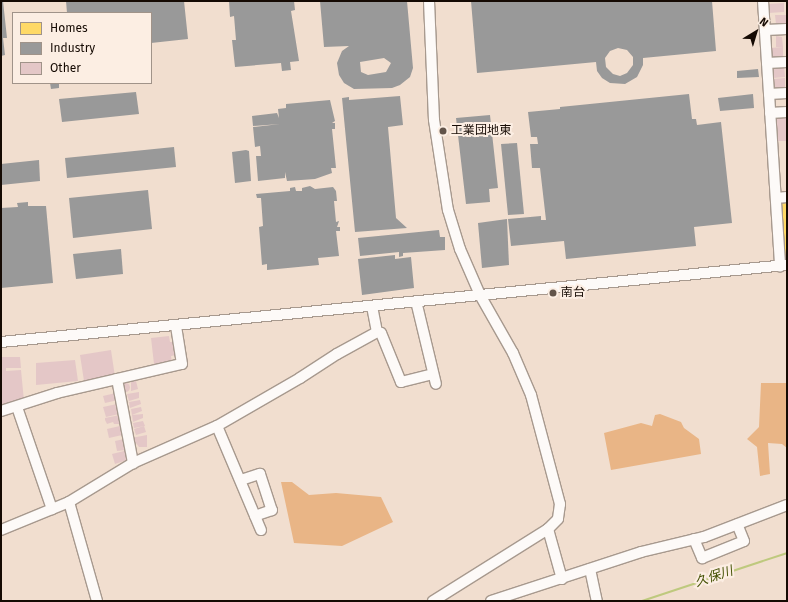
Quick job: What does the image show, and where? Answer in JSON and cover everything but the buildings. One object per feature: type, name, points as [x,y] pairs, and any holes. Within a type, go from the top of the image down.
[{"type":"street","points":[[429,1],[434,120],[444,187],[455,234],[480,295],[513,353],[531,395],[560,504],[558,519],[548,529],[438,600]]},
{"type":"street","points":[[1,342],[372,307],[416,301],[784,265],[776,198],[763,1]]},
{"type":"street","points":[[766,30],[787,29]]},
{"type":"street","points":[[767,63],[787,62]]},
{"type":"street","points":[[769,94],[787,93]]},
{"type":"street","points":[[770,113],[787,112]]},
{"type":"street","points":[[776,198],[787,197]]},
{"type":"street","points":[[416,301],[432,374],[436,384]]},
{"type":"street","points":[[372,307],[377,332],[381,333],[401,382],[432,374]]},
{"type":"street","points":[[1,411],[57,393],[182,364],[176,326]]},
{"type":"street","points":[[1,530],[69,502],[133,463],[217,426],[377,332]]},
{"type":"street","points":[[117,379],[133,463]]},
{"type":"street","points":[[17,407],[52,509]]},
{"type":"street","points":[[217,426],[261,530]]},
{"type":"street","points":[[241,480],[260,474],[272,510],[255,516]]},
{"type":"street","points":[[69,502],[97,601]]},
{"type":"street","points":[[491,601],[641,552],[694,539],[787,504]]},
{"type":"street","points":[[694,539],[702,558],[744,541],[737,524]]},
{"type":"street","points":[[548,529],[562,579]]},
{"type":"street","points":[[590,569],[597,601]]},
{"type":"shaded area","points":[[761,383],[787,383],[787,448],[782,444],[768,443],[770,474],[760,476],[757,447],[747,439],[759,427]]},
{"type":"shaded area","points":[[660,414],[681,422],[684,428],[699,439],[701,454],[611,470],[604,433],[641,423],[652,426],[655,415]]},
{"type":"shaded area","points":[[281,482],[292,482],[309,495],[336,493],[381,497],[393,522],[342,546],[294,543]]},
{"type":"waterway","name":"久保川","points":[[642,601],[787,553]]},
{"type":"place","name":"工業団地東","points":[[443,131]]},
{"type":"place","name":"南台","points":[[553,293]]}]
